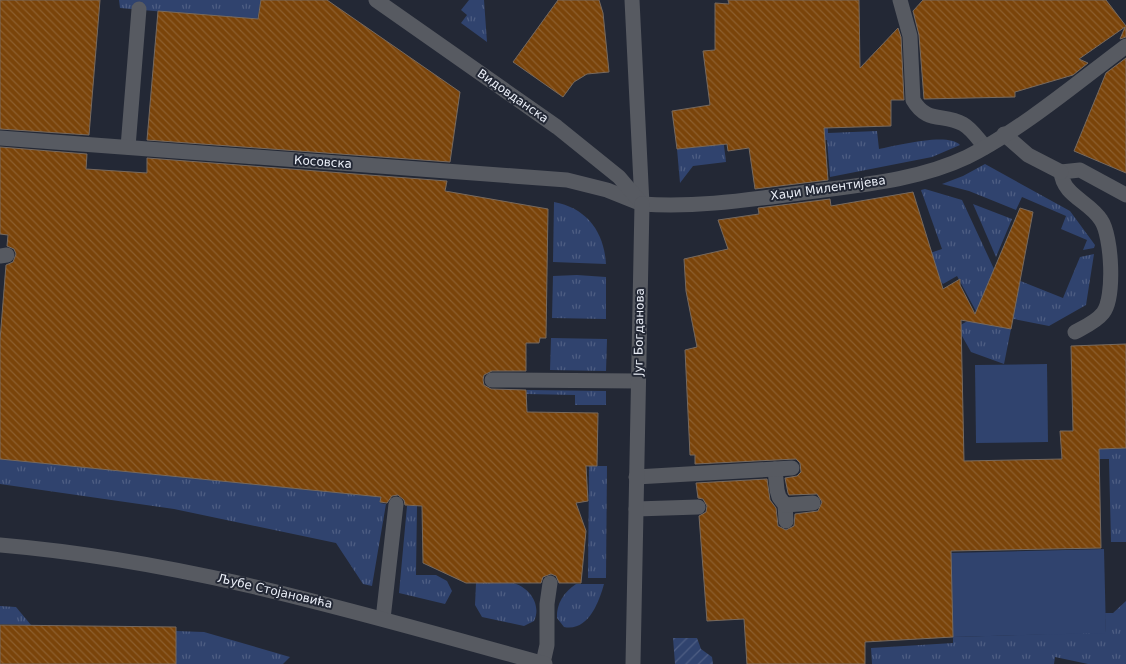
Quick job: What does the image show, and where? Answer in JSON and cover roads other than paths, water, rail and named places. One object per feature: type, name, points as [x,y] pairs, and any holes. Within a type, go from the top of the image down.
[{"type":"street","name":"Видовданска","points":[[376,0],[573,139],[619,177],[642,204]]},
{"type":"street","name":"Југ Богданова","points":[[632,0],[642,204],[633,664]]},
{"type":"street","points":[[900,0],[910,36],[912,93],[918,109],[926,114],[962,123],[985,147]]},
{"type":"street","points":[[128,148],[140,10]]},
{"type":"street","name":"Хаџи Милентијева","points":[[642,204],[699,206],[874,182],[940,167],[958,161],[985,147],[1126,46]]},
{"type":"street","points":[[1004,134],[1028,155],[1061,172],[1080,170],[1126,195]]},
{"type":"street","name":"Косовска","points":[[0,138],[567,180],[607,190],[642,204]]},
{"type":"street","points":[[1061,172],[1064,186],[1101,220],[1109,246],[1109,302],[1099,317],[1074,332]]},
{"type":"street","points":[[492,380],[638,381]]},
{"type":"street","points":[[636,477],[792,468]]},
{"type":"street","points":[[775,469],[779,497],[785,504],[786,520]]},
{"type":"street","points":[[383,619],[396,504]]},
{"type":"street","points":[[785,504],[807,507]]},
{"type":"street","points":[[636,509],[698,506]]},
{"type":"street","name":"Љубе Стојановића","points":[[0,545],[127,560],[208,575],[383,619],[544,664]]},
{"type":"street","points":[[544,664],[547,645],[547,604],[550,583]]}]
